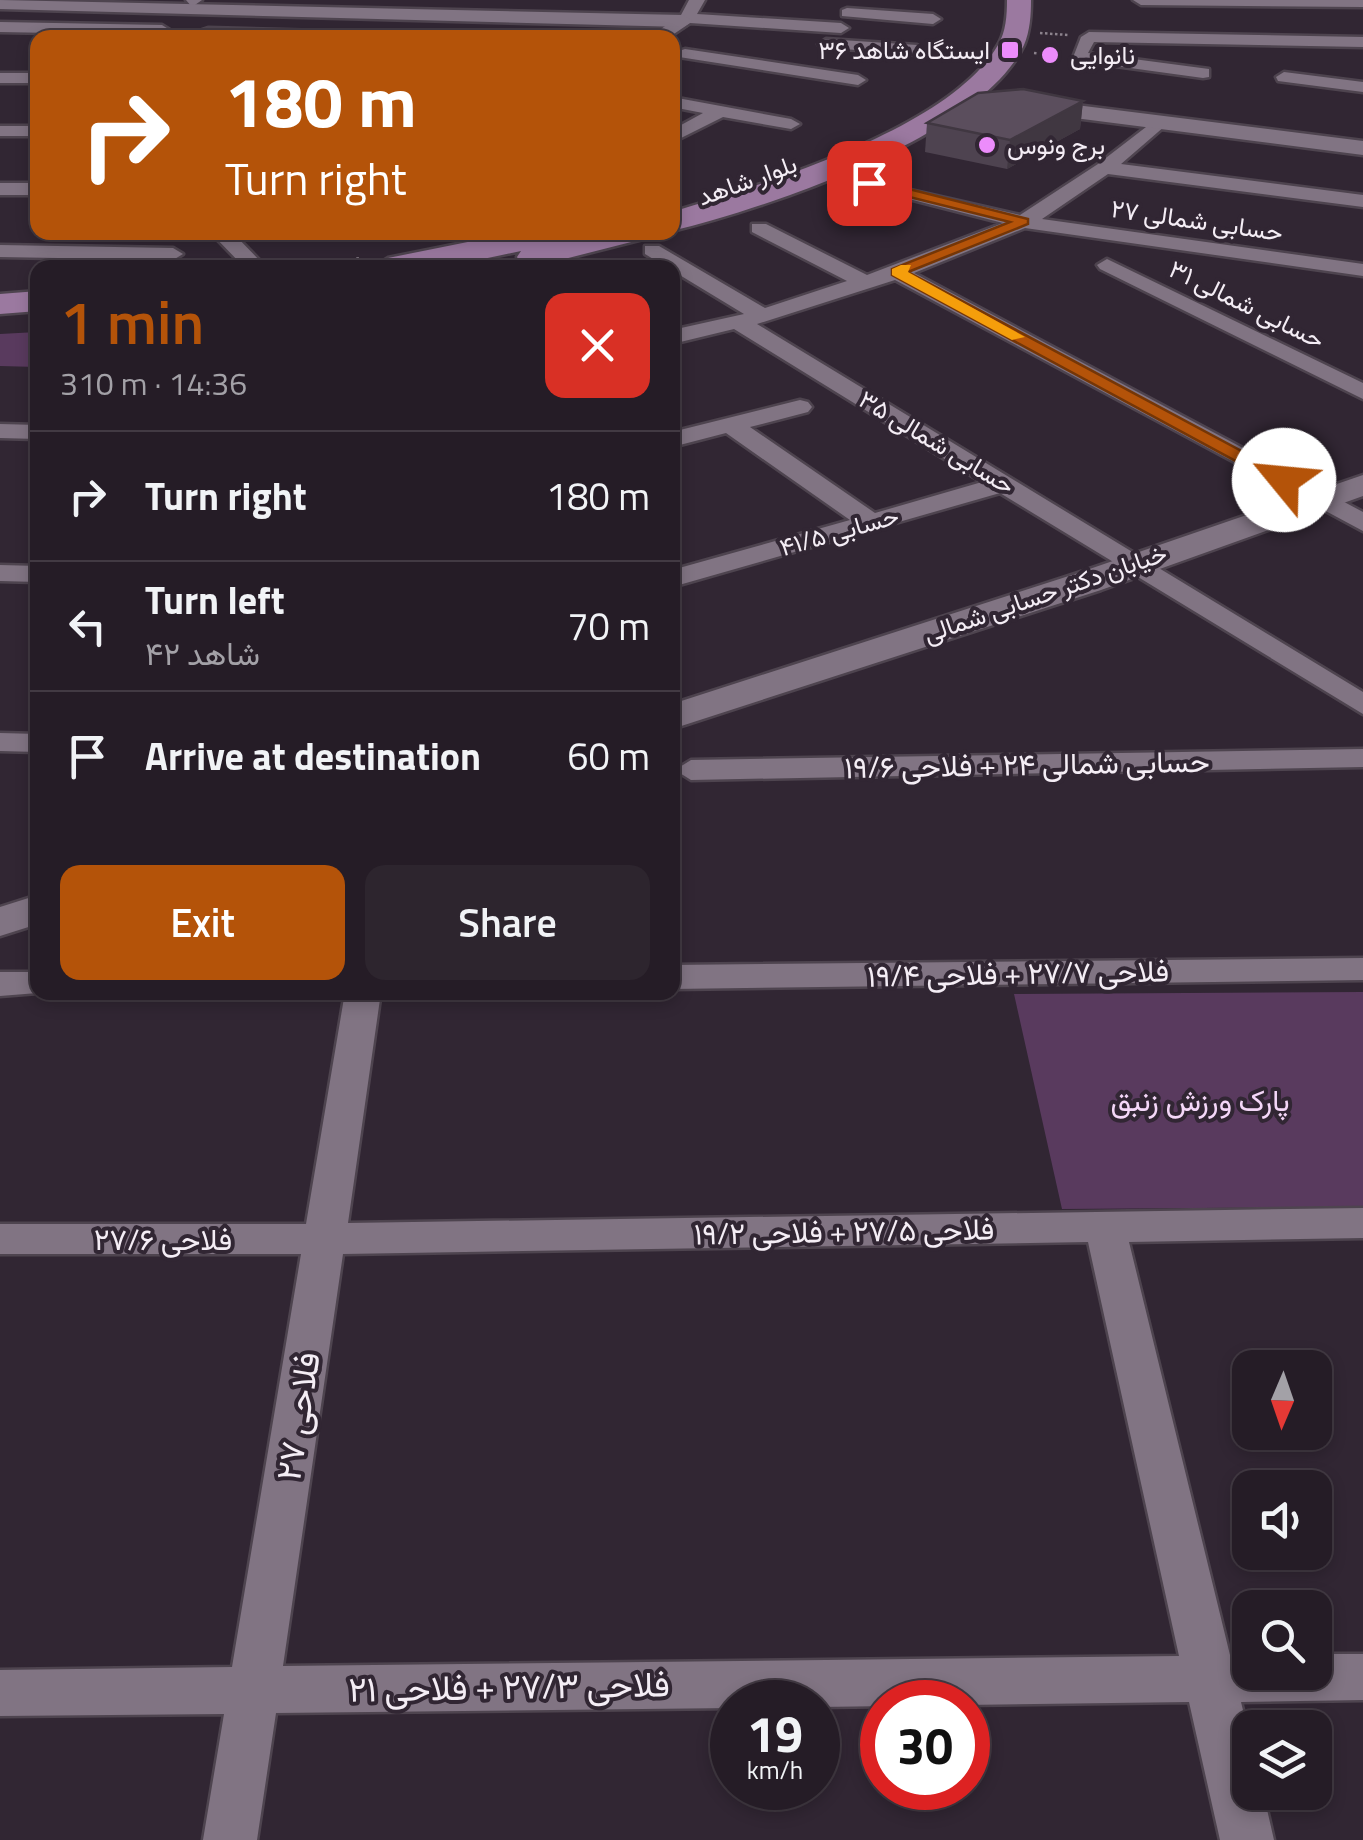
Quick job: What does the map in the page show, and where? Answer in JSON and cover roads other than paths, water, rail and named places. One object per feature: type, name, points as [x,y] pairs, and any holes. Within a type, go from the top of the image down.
[{"type":"main road","points":[[998,50],[1019,0]]},
{"type":"main road","name":"بلوار شاهد","points":[[680,219],[839,164],[939,113],[998,50]]},
{"type":"main road","name":"بلوار شاهد","points":[[680,203],[809,158],[904,109],[960,67],[998,50]]},
{"type":"main road","points":[[394,260],[520,240]]},
{"type":"main road","points":[[531,260],[642,242]]},
{"type":"main road","points":[[0,304],[30,302]]},
{"type":"main road","points":[[0,326],[30,324]]},
{"type":"street","points":[[123,0],[191,3]]},
{"type":"street","points":[[1141,0],[1363,2]]},
{"type":"street","points":[[1190,88],[1202,74],[1216,42],[1212,1]]},
{"type":"street","points":[[0,3],[846,14],[932,19]]},
{"type":"street","points":[[162,30],[191,3]]},
{"type":"street","points":[[667,30],[689,13]]},
{"type":"street","points":[[787,69],[826,44],[846,14]]},
{"type":"street","points":[[0,27],[86,30]]},
{"type":"street","points":[[2,48],[32,27]]},
{"type":"street","points":[[1202,74],[1078,57],[1089,36],[1216,42],[1363,42]]},
{"type":"street","points":[[826,44],[917,50]]},
{"type":"street","points":[[998,50],[994,83],[998,102]]},
{"type":"street","points":[[686,54],[858,80]]},
{"type":"street","points":[[1284,77],[1363,85]]},
{"type":"street","points":[[0,78],[30,78]]},
{"type":"street","points":[[939,113],[998,102],[1167,113],[1363,144]]},
{"type":"street","points":[[680,104],[792,124]]},
{"type":"street","points":[[680,133],[720,111]]},
{"type":"street","points":[[680,336],[763,316],[897,272],[1023,222],[1105,168],[1167,113]]},
{"type":"street","points":[[0,131],[30,132]]},
{"type":"street","points":[[1105,168],[1363,201]]},
{"type":"street","name":"حسابی شمالی ۲۷","points":[[869,183],[1023,222],[1363,270]]},
{"type":"street","points":[[0,189],[30,189]]},
{"type":"street","points":[[759,228],[865,282]]},
{"type":"street","points":[[228,240],[249,260]]},
{"type":"street","points":[[642,242],[670,260]]},
{"type":"street","points":[[0,251],[173,254]]},
{"type":"street","name":"حسابی شمالی ۳۱","points":[[1108,264],[1363,392]]},
{"type":"street","points":[[1320,265],[1363,284]]},
{"type":"street","points":[[680,266],[763,316]]},
{"type":"street","points":[[897,272],[1363,523]]},
{"type":"street","points":[[680,280],[697,277]]},
{"type":"street","name":"حسابی شمالی ۳۵","points":[[738,322],[1136,562],[1363,705]]},
{"type":"street","points":[[680,438],[800,408]]},
{"type":"street","points":[[733,427],[871,522]]},
{"type":"street","points":[[0,431],[30,432]]},
{"type":"street","name":"حسابی ۴۱/۵","points":[[680,577],[1005,484]]},
{"type":"street","name":"خیابان دکتر حسابی شمالی","points":[[680,713],[1088,582],[1136,562],[1363,486]]},
{"type":"street","points":[[0,573],[30,574]]},
{"type":"street","points":[[0,742],[30,742]]},
{"type":"street","name":"حسابی شمالی ۲۴ + فلاحی ۱۹/۶","points":[[692,770],[1363,758]]},
{"type":"street","points":[[0,925],[30,912]]},
{"type":"street","points":[[0,925],[30,919]]},
{"type":"street","name":"فلاحی ۲۷/۷ + فلاحی ۱۹/۴","points":[[680,977],[1363,969]]},
{"type":"street","points":[[0,984],[30,984]]},
{"type":"street","name":"فلاحی ۲۷","points":[[230,1840],[362,1000]]},
{"type":"street","name":"فلاحی ۲۷/۵ + فلاحی ۱۹/۲","points":[[326,1239],[1363,1223]]},
{"type":"street","points":[[1105,1227],[1247,1840]]},
{"type":"street","name":"فلاحی ۲۷/۶","points":[[0,1239],[326,1239]]},
{"type":"street","name":"فلاحی ۲۷/۳ + فلاحی ۲۱","points":[[0,1692],[1363,1677]]},
{"type":"place","name":"ایستگاه شاهد ۳۶","points":[[1010,50]]},
{"type":"place","name":"نانوایی","points":[[1050,55]]},
{"type":"place","name":"برج ونوس","points":[[987,145]]},
{"type":"park label","name":"پارک ورزش زنبق","points":[[1200,1100]]}]
